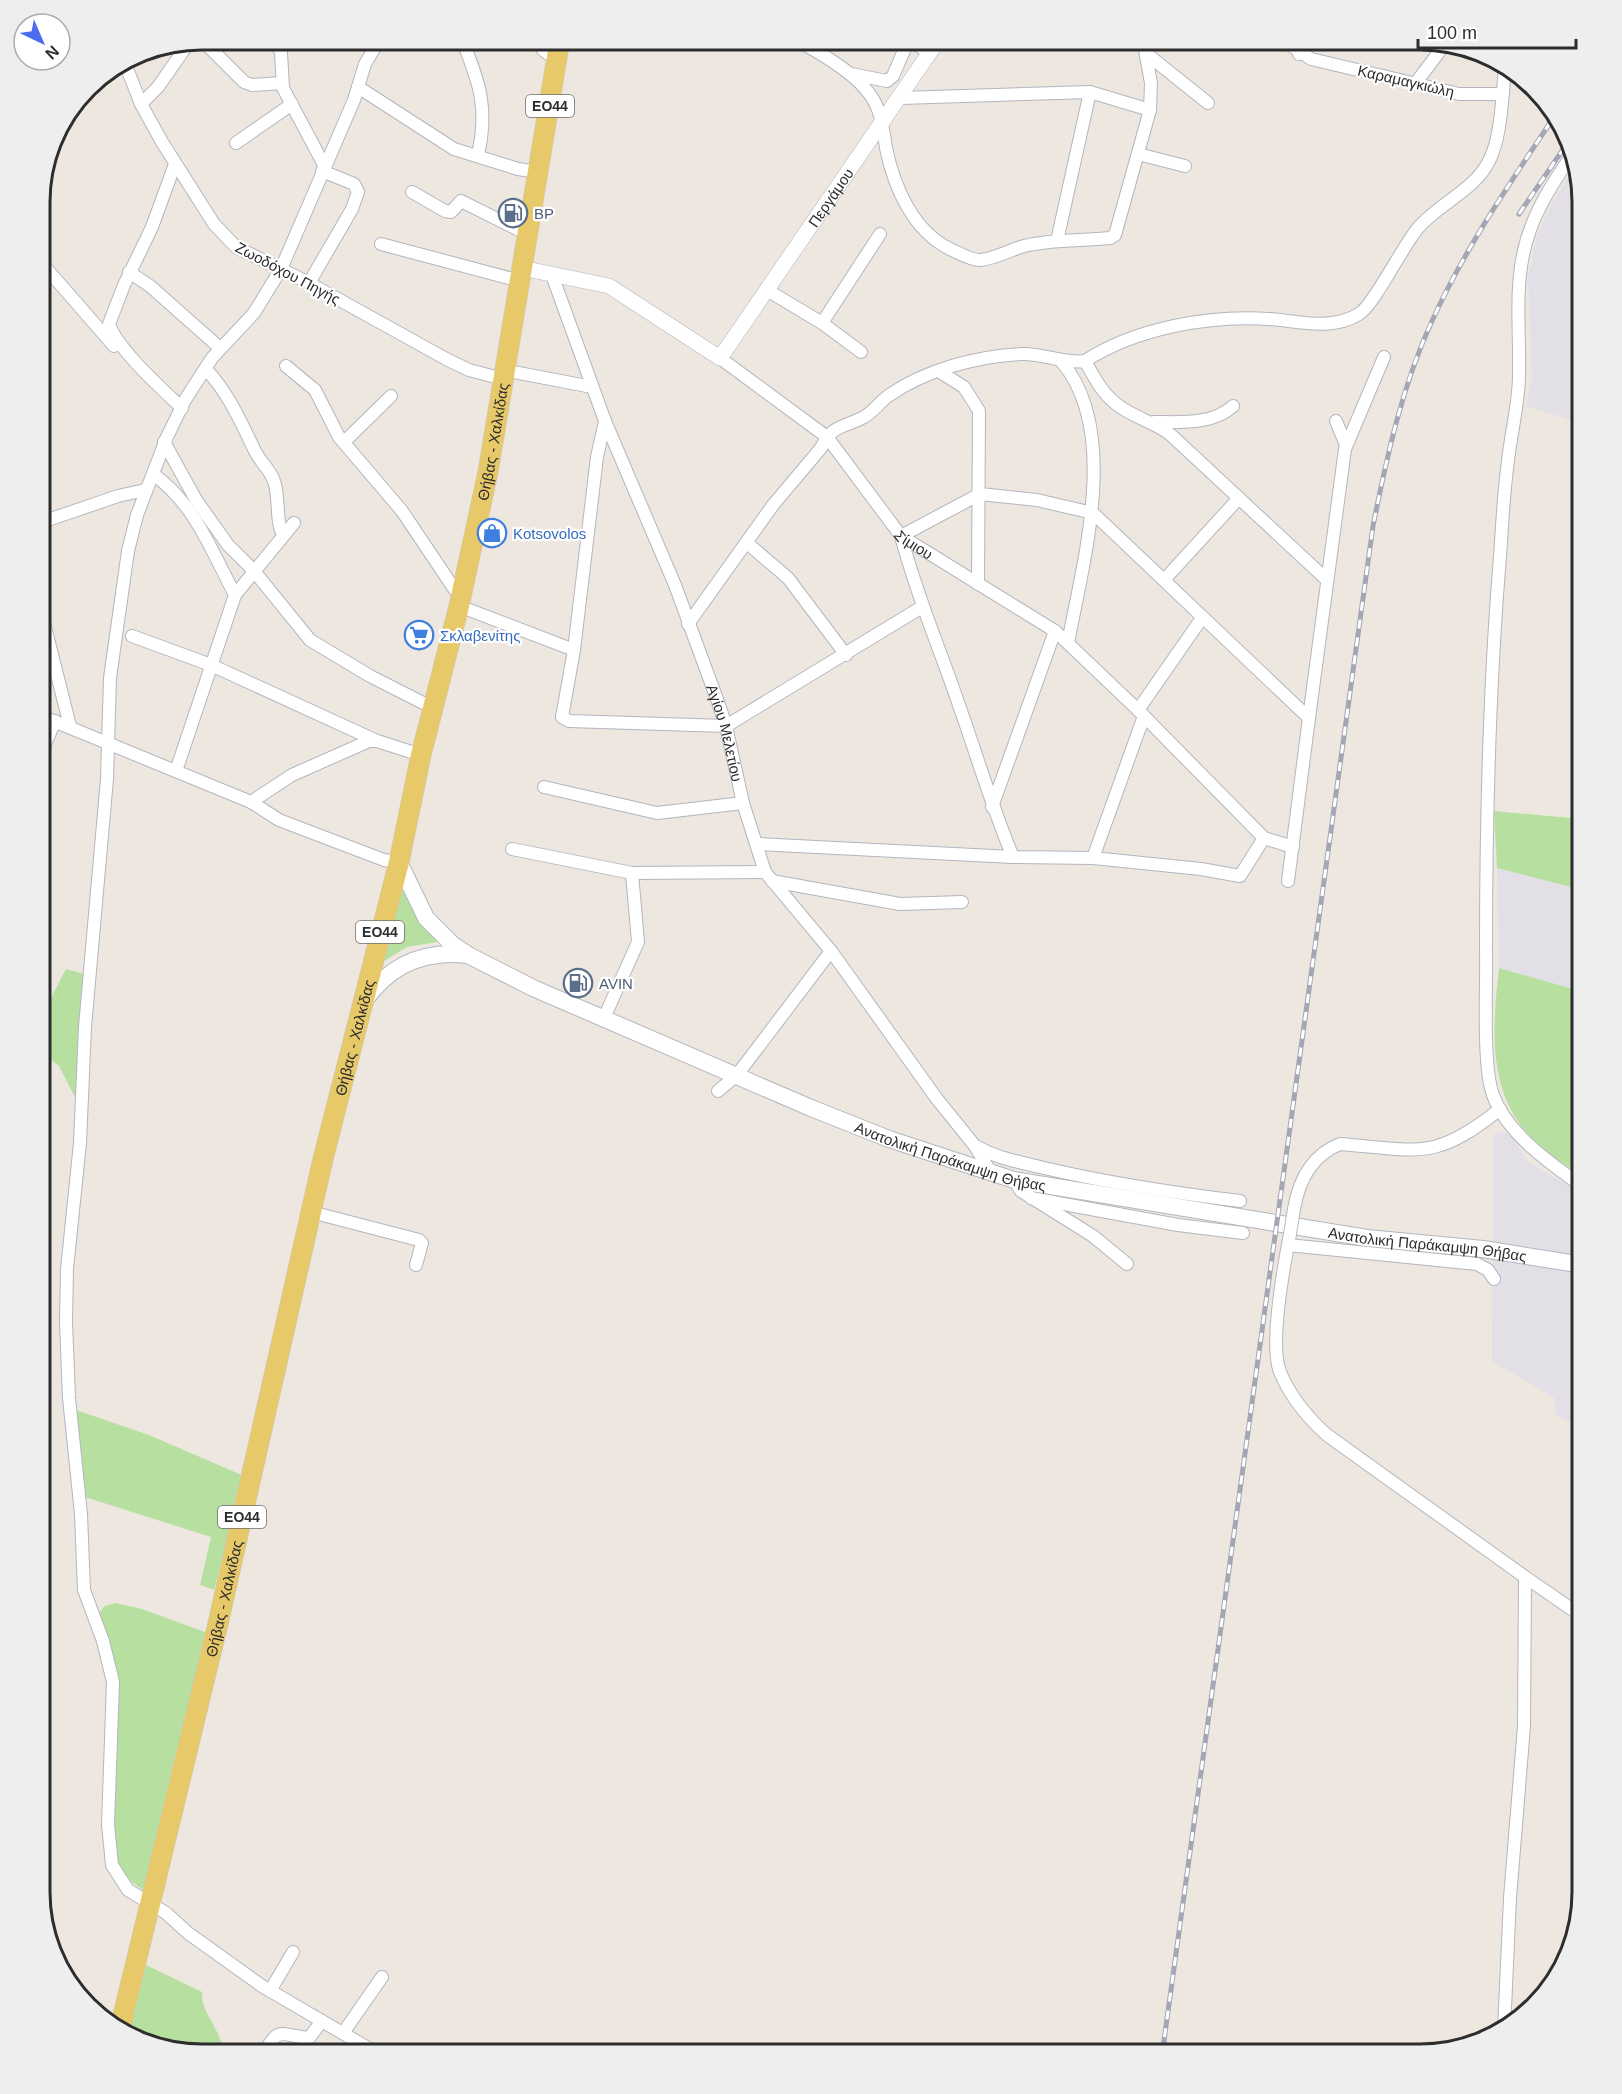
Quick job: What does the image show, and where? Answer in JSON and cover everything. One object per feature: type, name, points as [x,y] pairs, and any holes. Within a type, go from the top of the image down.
[{"type":"main road","name":"Θήβας - Χαλκίδας","points":[[122,2022],[151,1905],[311,1212],[399,862],[421,755],[460,603],[488,472],[558,50]]},
{"type":"main road","name":"Ανατολική Παράκαμψη Θήβας","points":[[399,862],[426,918],[453,945],[470,956],[533,988],[889,1139],[1014,1180],[1343,1234],[1483,1250],[1572,1263]]},
{"type":"main road","points":[[362,1003],[390,972],[409,962],[429,955],[450,953],[470,956]]},
{"type":"street","points":[[212,50],[244,82],[252,85],[282,83]]},
{"type":"street","points":[[280,50],[282,83],[323,168],[354,184],[358,192],[352,209],[309,283]]},
{"type":"street","points":[[362,2044],[270,1991],[188,1933],[166,1913],[128,1890],[112,1865],[108,1843],[113,1682],[103,1641],[84,1590],[81,1514],[66,1357],[67,1269],[80,1143],[85,1027],[109,744],[110,678],[120,592],[130,542],[145,490],[164,442],[180,411],[220,348],[254,313],[281,269],[358,87],[365,64],[373,50]]},
{"type":"street","points":[[466,50],[482,95],[484,117],[478,155]]},
{"type":"street","points":[[543,50],[557,60]]},
{"type":"street","points":[[811,50],[847,73],[872,96],[884,124],[886,149],[906,208],[937,243],[980,260],[1024,246],[1057,240],[1110,238],[1115,235],[1150,110],[1151,83],[1146,50]]},
{"type":"street","points":[[847,73],[887,81],[893,76],[904,50]]},
{"type":"street","points":[[925,50],[929,53]]},
{"type":"street","name":"Περγάμου","points":[[720,358],[850,167],[884,124],[931,50]]},
{"type":"street","name":"Καραμαγκιώλη","points":[[1294,50],[1299,54],[1459,94],[1503,94]]},
{"type":"street","points":[[1299,54],[1301,50]]},
{"type":"street","points":[[141,104],[159,87],[183,51]]},
{"type":"street","points":[[1415,84],[1440,51]]},
{"type":"street","points":[[1148,55],[1208,103]]},
{"type":"street","name":"Ζωοδόχου Πηγής","points":[[127,69],[141,104],[176,164],[226,238],[252,257],[309,283],[469,370],[592,387]]},
{"type":"street","points":[[688,624],[827,437],[835,428],[864,417],[892,394],[940,372],[981,357],[1023,354],[1061,361],[1085,361],[1151,333],[1184,325],[1269,319],[1318,324],[1332,323],[1360,314],[1401,249],[1420,225],[1458,195],[1485,169],[1495,146],[1505,76]]},
{"type":"street","points":[[358,87],[454,149],[478,155],[502,165],[538,172]]},
{"type":"street","points":[[901,98],[1090,92],[1150,110]]},
{"type":"street","points":[[1057,240],[1090,92]]},
{"type":"street","points":[[236,143],[292,104]]},
{"type":"street","points":[[1138,154],[1185,166]]},
{"type":"street","points":[[1567,162],[1549,188],[1537,213],[1523,255],[1520,280],[1519,375],[1507,464],[1486,789],[1488,1064],[1492,1095],[1500,1108],[1538,1152],[1572,1178]]},
{"type":"street","points":[[176,164],[152,227],[129,272],[110,316],[109,324],[112,333],[180,411]]},
{"type":"street","points":[[412,192],[445,211],[451,212],[461,201],[527,234]]},
{"type":"street","points":[[822,323],[880,234]]},
{"type":"street","points":[[381,244],[521,274],[552,275]]},
{"type":"street","points":[[129,272],[150,286],[220,348]]},
{"type":"street","points":[[50,273],[92,322],[180,411]]},
{"type":"street","name":"Σίμιου","points":[[552,275],[609,286],[720,358],[827,437],[901,536],[1055,631],[1141,713],[1264,838]]},
{"type":"street","name":"Αγίου Μελετίου","points":[[552,275],[605,421],[675,585],[726,726],[743,803],[769,876],[831,951],[937,1099],[975,1146],[992,1173]]},
{"type":"street","points":[[767,290],[822,323],[861,352]]},
{"type":"street","points":[[1288,881],[1326,579],[1346,445],[1384,357]]},
{"type":"street","points":[[1061,361],[1079,391],[1089,428],[1095,468],[1093,513],[1068,644]]},
{"type":"street","points":[[1085,361],[1109,398],[1122,408],[1154,422],[1326,579]]},
{"type":"street","points":[[286,366],[315,390],[344,442],[402,511],[460,603],[574,650]]},
{"type":"street","points":[[206,369],[230,400],[255,452],[274,480],[279,500],[278,525],[284,535]]},
{"type":"street","points":[[940,372],[964,387],[979,411],[978,584]]},
{"type":"street","points":[[344,442],[391,396]]},
{"type":"street","points":[[1154,422],[1204,420],[1226,412],[1233,406]]},
{"type":"street","points":[[605,421],[597,457],[574,650],[561,711],[562,717],[569,721],[726,726],[922,607]]},
{"type":"street","points":[[1336,421],[1346,445]]},
{"type":"street","points":[[164,442],[196,500],[238,558],[254,571],[310,640],[370,676],[433,708]]},
{"type":"street","points":[[153,474],[170,486],[195,516],[235,595]]},
{"type":"street","points":[[50,519],[118,496],[145,490]]},
{"type":"street","points":[[1013,857],[992,807],[960,706],[922,607],[901,536],[980,494],[1037,500],[1093,513],[1309,718]]},
{"type":"street","points":[[1164,580],[1239,498]]},
{"type":"street","points":[[176,771],[235,595],[294,523]]},
{"type":"street","points":[[747,543],[788,578],[846,655]]},
{"type":"street","points":[[1093,858],[1141,713],[1202,618]]},
{"type":"street","points":[[992,807],[1055,631]]},
{"type":"street","points":[[132,636],[211,665],[377,741],[421,755]]},
{"type":"street","points":[[50,647],[70,726]]},
{"type":"street","points":[[50,719],[251,802],[279,820],[384,860],[399,862]]},
{"type":"street","points":[[50,731],[54,721]]},
{"type":"street","points":[[251,802],[292,776],[343,751],[377,741]]},
{"type":"street","points":[[544,787],[657,813],[743,803]]},
{"type":"street","points":[[757,844],[1013,857],[1093,858],[1201,869],[1240,876],[1264,838],[1293,847]]},
{"type":"street","points":[[512,849],[632,873],[769,876],[900,904],[962,902]]},
{"type":"street","points":[[604,1018],[638,942],[632,873]]},
{"type":"street","points":[[718,1090],[737,1075],[831,951]]},
{"type":"street","points":[[1500,1108],[1464,1135],[1435,1148],[1420,1150],[1340,1144],[1328,1149],[1315,1160],[1300,1182],[1294,1209],[1277,1323],[1280,1371],[1302,1409],[1327,1435],[1572,1609]]},
{"type":"street","points":[[975,1146],[992,1155],[1070,1174],[1178,1194],[1240,1201]]},
{"type":"street","points":[[1014,1180],[1031,1198],[1093,1236],[1127,1264]]},
{"type":"street","points":[[1031,1198],[1178,1225],[1243,1233]]},
{"type":"street","points":[[311,1212],[419,1240],[422,1244],[416,1265]]},
{"type":"street","points":[[1289,1240],[1478,1264],[1488,1270],[1494,1279]]},
{"type":"street","points":[[1504,2019],[1510,1898],[1523,1736],[1525,1577]]},
{"type":"street","points":[[270,1991],[293,1952]]},
{"type":"street","points":[[343,2033],[382,1977]]},
{"type":"street","points":[[269,2044],[273,2036],[278,2034],[309,2038],[322,2021]]},
{"type":"shaded area","points":[[1570,175],[1572,202],[1572,421],[1526,406],[1532,378],[1528,278],[1537,236],[1550,207]]},
{"type":"shaded area","points":[[1497,868],[1572,887],[1572,989],[1499,968]]},
{"type":"shaded area","points":[[1500,1132],[1508,1134],[1528,1162],[1572,1188],[1572,1423],[1556,1415],[1554,1398],[1492,1361],[1493,1135]]},
{"type":"green space","points":[[1494,811],[1572,818],[1572,887],[1497,868]]},
{"type":"green space","points":[[402,881],[443,941],[407,947],[379,964]]},
{"type":"green space","points":[[1499,968],[1572,989],[1572,1168],[1553,1156],[1530,1136],[1513,1114],[1502,1089],[1496,1062],[1495,1033]]},
{"type":"green space","points":[[66,969],[85,974],[76,1099],[59,1066],[50,1059],[50,1000]]},
{"type":"green space","points":[[76,1410],[149,1435],[244,1476],[214,1590],[200,1585],[211,1537],[85,1497]]},
{"type":"green space","points":[[115,1603],[142,1609],[205,1632],[147,1893],[127,1878],[119,1866],[114,1847],[116,1775],[100,1612],[105,1606]]},
{"type":"green space","points":[[146,1965],[202,1992],[205,2008],[222,2044],[182,2043],[162,2039],[130,2027]]},
{"type":"railway","points":[[1164,2044],[1378,500],[1404,396],[1432,321],[1474,241],[1550,123]]},
{"type":"railway","points":[[1519,214],[1563,150]]},
{"type":"place","name":"BP","points":[[513,213]]},
{"type":"place","name":"Kotsovolos","points":[[492,533]]},
{"type":"place","name":"Σκλαβενίτης","points":[[419,635]]},
{"type":"place","name":"AVIN","points":[[578,983]]}]
